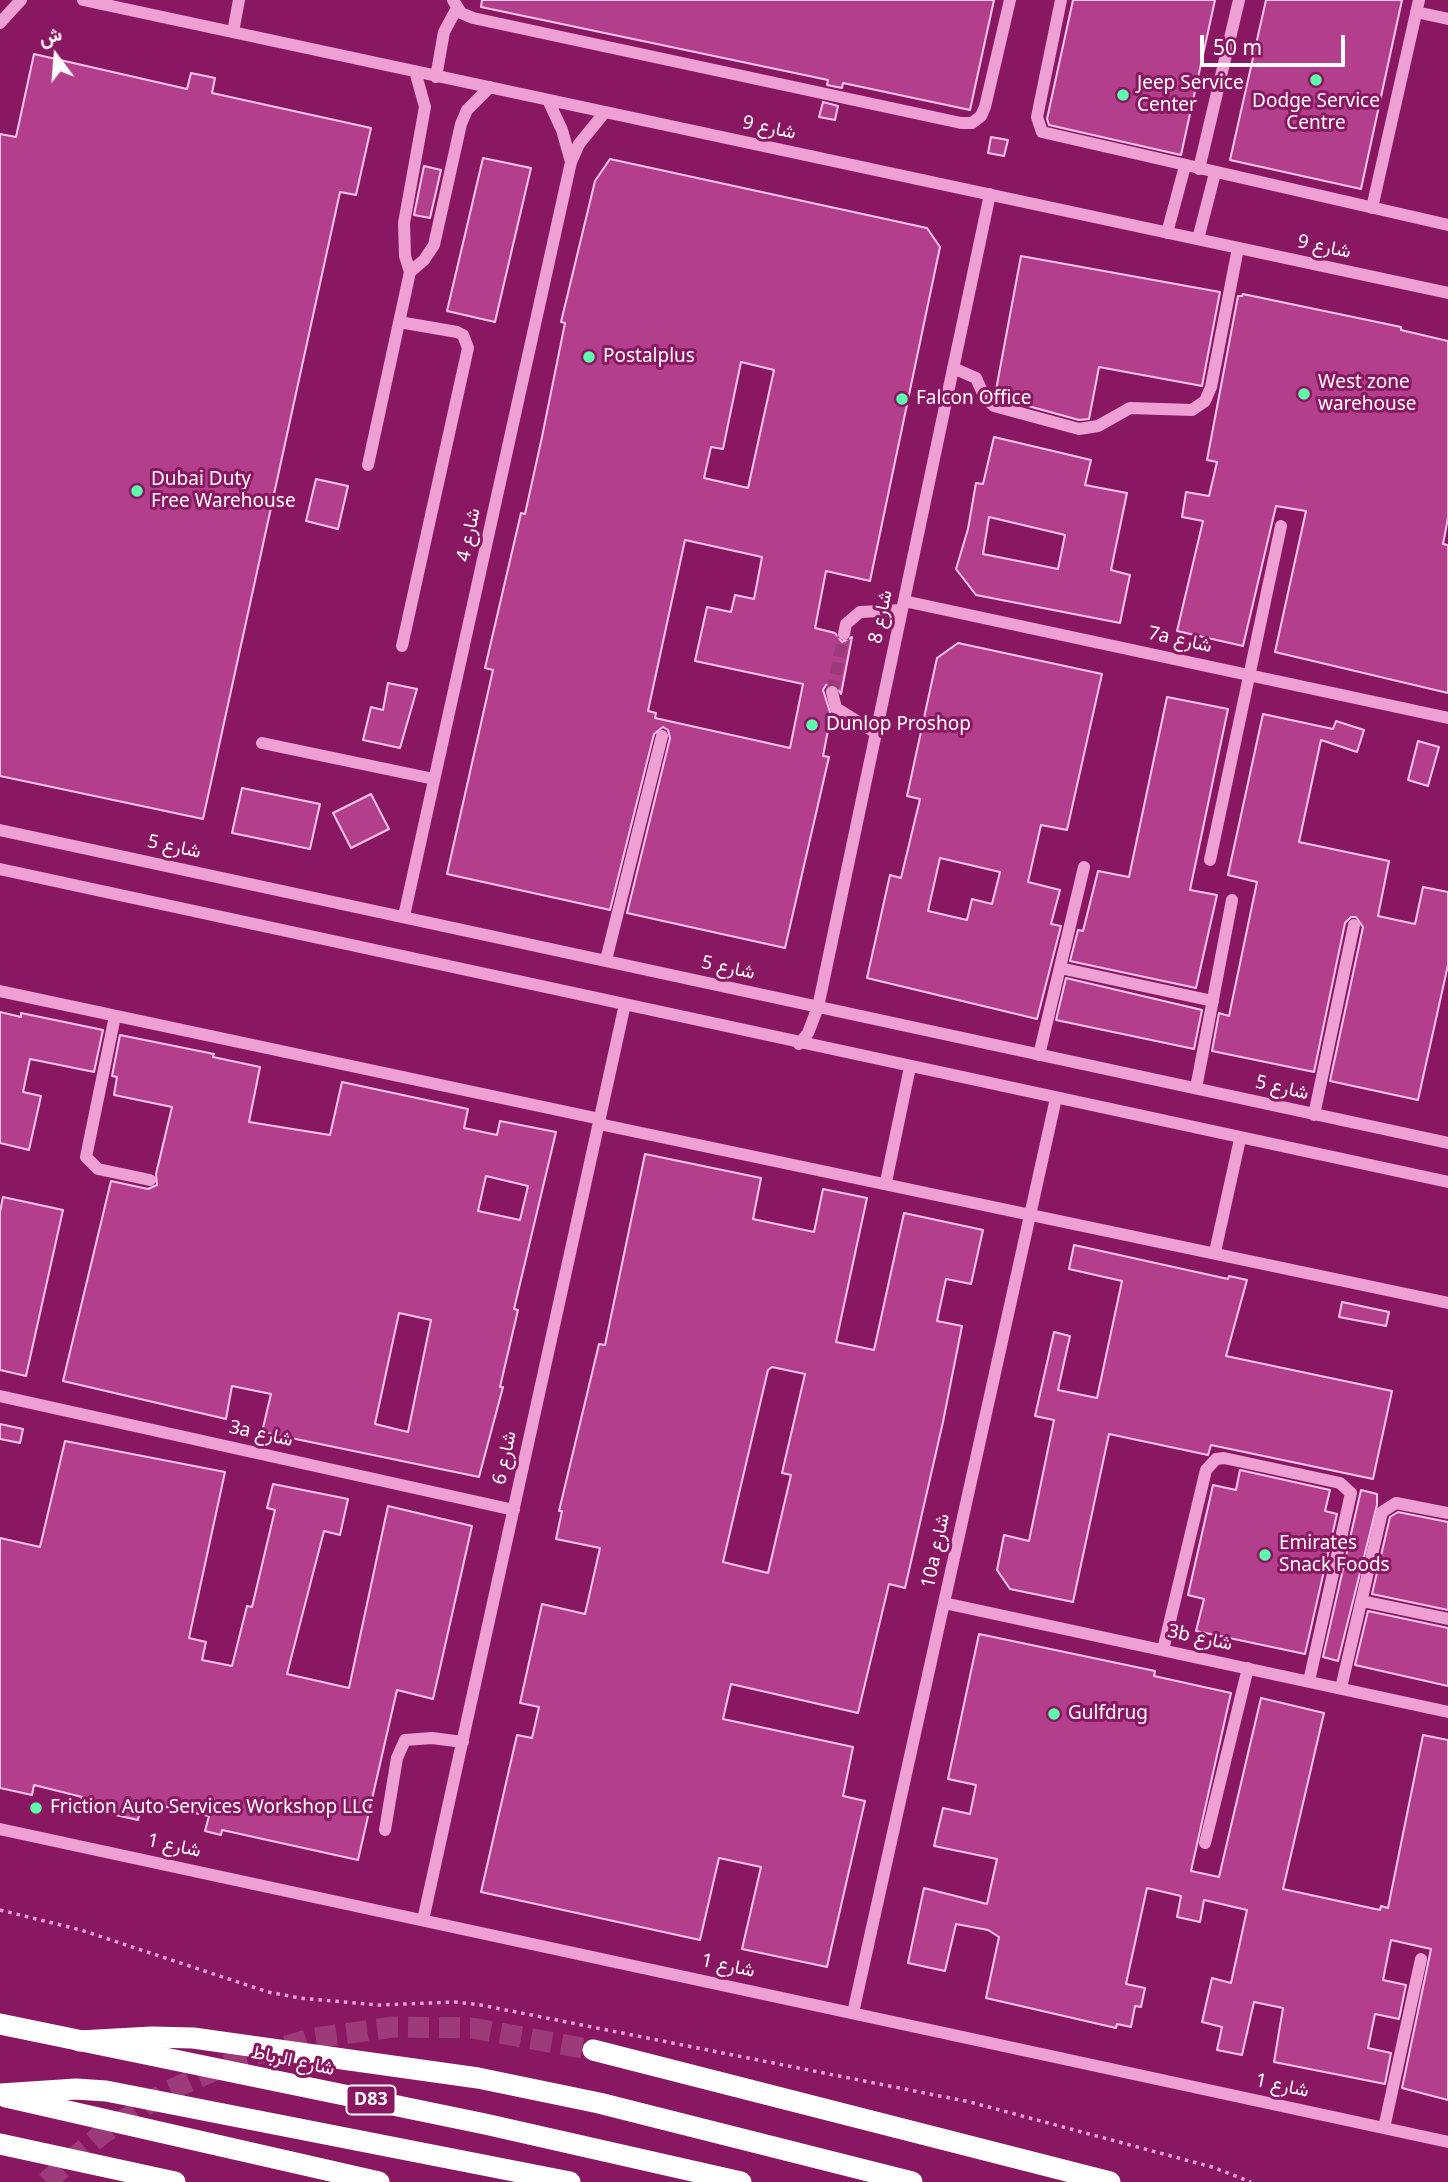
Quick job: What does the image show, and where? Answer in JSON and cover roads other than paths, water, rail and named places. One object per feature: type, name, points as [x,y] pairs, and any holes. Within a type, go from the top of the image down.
[{"type":"highway","name":"شارع الرباط","points":[[0,2024],[461,2119],[741,2182]]},
{"type":"highway","points":[[79,2041],[194,2038],[478,2078],[599,2103],[912,2182]]},
{"type":"highway","points":[[593,2050],[1110,2182]]},
{"type":"highway","points":[[0,2095],[76,2089],[106,2091],[570,2182]]},
{"type":"highway","points":[[0,2095],[379,2182]]},
{"type":"highway","points":[[0,2144],[175,2182]]},
{"type":"street","points":[[0,23],[21,0]]},
{"type":"street","name":"شارع 9","points":[[83,0],[1448,293]]},
{"type":"street","points":[[233,32],[239,0]]},
{"type":"street","points":[[436,76],[444,32],[455,4],[473,18],[961,123],[972,123],[981,116],[985,107],[1010,0]]},
{"type":"street","points":[[1061,0],[1037,117],[1042,132],[1448,225]]},
{"type":"street","points":[[1199,169],[1239,0]]},
{"type":"street","points":[[1372,208],[1417,6],[1448,19]]},
{"type":"street","points":[[410,272],[405,256],[404,223],[425,107],[415,71]]},
{"type":"street","points":[[368,465],[410,272],[434,245],[461,124],[467,110],[490,87]]},
{"type":"street","name":"شارع 4","points":[[548,100],[562,130],[571,162]]},
{"type":"street","name":"شارع 4","points":[[404,916],[571,162],[579,144],[605,112]]},
{"type":"street","points":[[1167,233],[1185,166]]},
{"type":"street","points":[[1198,239],[1215,173]]},
{"type":"street","name":"شارع 8","points":[[799,1044],[808,1033],[818,1007],[990,194]]},
{"type":"street","points":[[954,368],[976,378],[985,398],[993,406],[1079,429],[1098,426],[1130,408],[1192,410],[1205,401],[1211,387],[1238,248]]},
{"type":"street","points":[[399,322],[457,332],[463,335],[468,348],[402,646]]},
{"type":"street","points":[[1210,860],[1281,526]]},
{"type":"street","name":"7a شارع","points":[[844,634],[846,624],[860,612],[903,605],[1448,718]]},
{"type":"street","points":[[832,692],[836,708],[876,733]]},
{"type":"street","points":[[606,960],[662,736]]},
{"type":"street","points":[[262,743],[434,779]]},
{"type":"street","name":"شارع 5","points":[[0,830],[1448,1143]]},
{"type":"street","points":[[1040,1055],[1084,867]]},
{"type":"street","points":[[0,869],[799,1044],[1448,1182]]},
{"type":"street","points":[[1196,1088],[1232,900]]},
{"type":"street","points":[[1314,1115],[1354,925]]},
{"type":"street","points":[[1060,968],[1213,1001]]},
{"type":"street","points":[[0,991],[1448,1303]]},
{"type":"street","name":"شارع 6","points":[[424,1920],[625,1004]]},
{"type":"street","points":[[115,1016],[86,1157],[98,1169],[149,1180]]},
{"type":"street","points":[[886,1182],[911,1067]]},
{"type":"street","name":"10a شارع","points":[[853,2013],[1056,1098]]},
{"type":"street","points":[[1215,1252],[1240,1139]]},
{"type":"street","name":"3a شارع","points":[[0,1396],[514,1510]]},
{"type":"street","points":[[1163,1650],[1206,1470],[1216,1459],[1224,1458],[1340,1483],[1351,1493],[1309,1681]]},
{"type":"street","points":[[1341,1688],[1380,1520],[1388,1506],[1404,1504],[1448,1513]]},
{"type":"street","points":[[1362,1601],[1448,1619]]},
{"type":"street","name":"3b شارع","points":[[944,1603],[1448,1712]]},
{"type":"street","points":[[1205,1843],[1248,1668]]},
{"type":"street","points":[[385,1830],[397,1758],[405,1740],[432,1738],[463,1742]]},
{"type":"street","name":"شارع 1","points":[[0,1829],[1448,2142]]},
{"type":"street","points":[[1384,2128],[1421,1959]]},
{"type":"tunnel","points":[[832,692],[844,634]]},
{"type":"tunnel","points":[[46,2182],[102,2134],[168,2091],[240,2059],[315,2038],[393,2027],[472,2028],[593,2050]]},
{"type":"place","name":"Dodge Service Centre","points":[[1316,80]]},
{"type":"place","name":"Jeep Service Center","points":[[1123,95]]},
{"type":"place","name":"Postalplus","points":[[589,357]]},
{"type":"place","name":"West zone warehouse","points":[[1304,394]]},
{"type":"place","name":"Falcon Office","points":[[902,399]]},
{"type":"place","name":"Dubai Duty Free Warehouse","points":[[137,491]]},
{"type":"place","name":"Dunlop Proshop","points":[[812,725]]},
{"type":"place","name":"Emirates Snack Foods","points":[[1265,1555]]},
{"type":"place","name":"Gulfdrug","points":[[1054,1714]]},
{"type":"place","name":"Friction Auto Services Workshop LLC","points":[[36,1808]]}]
